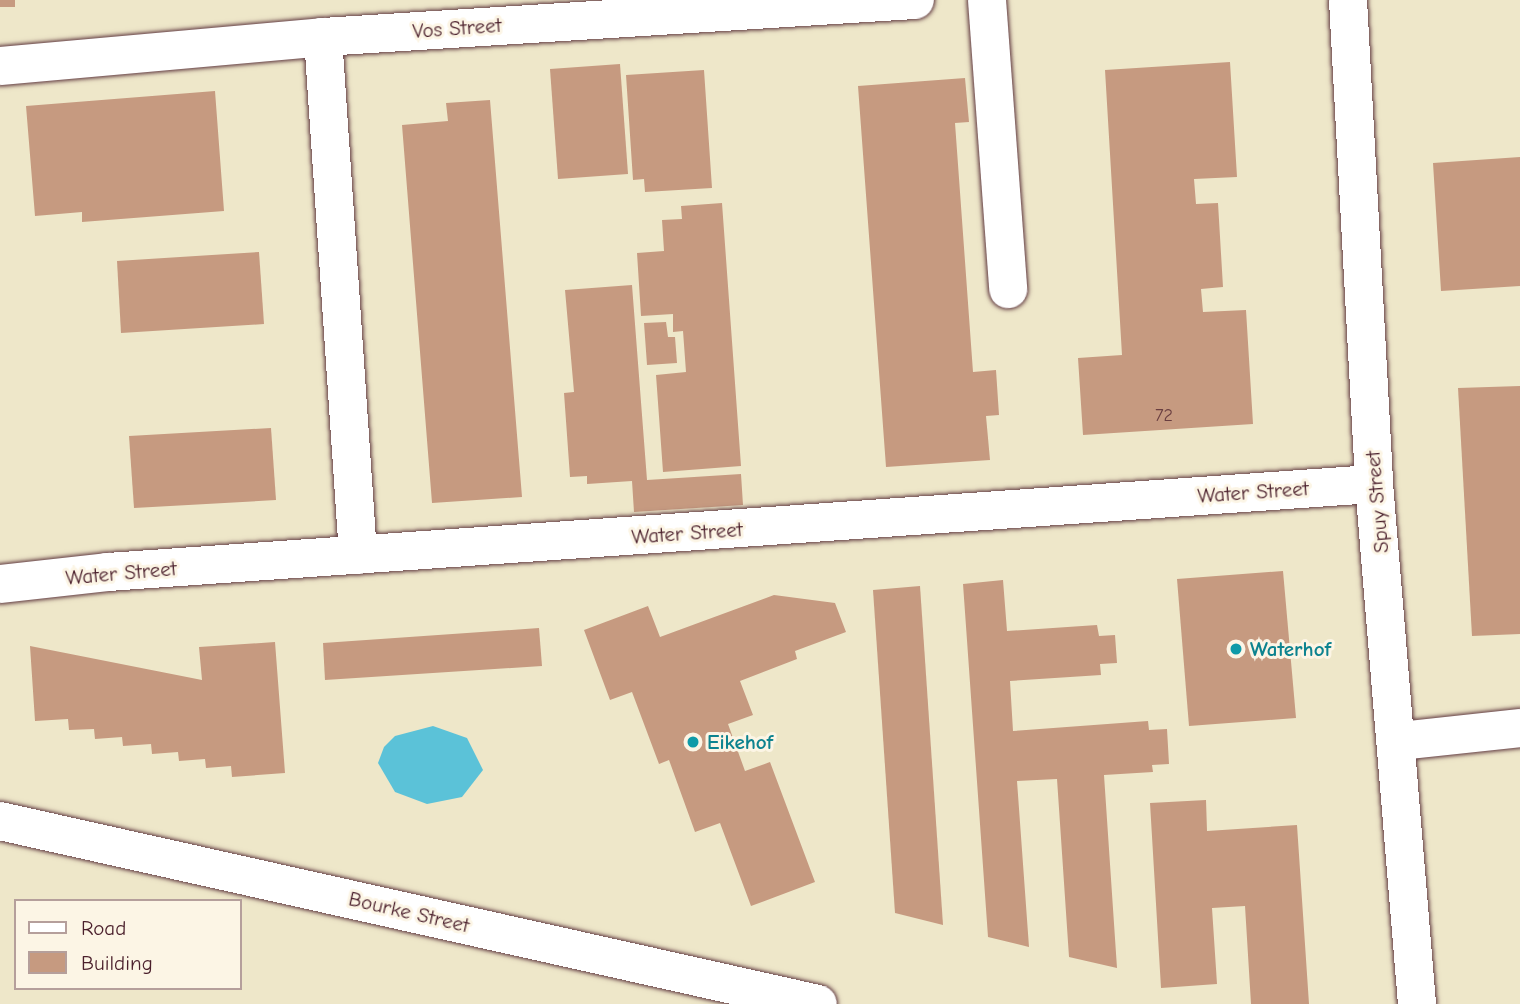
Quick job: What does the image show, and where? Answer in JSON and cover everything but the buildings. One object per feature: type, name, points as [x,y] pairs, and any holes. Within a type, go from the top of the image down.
[{"type":"street","name":"Vos Street","points":[[0,66],[323,37],[915,0]]},
{"type":"street","points":[[987,0],[1008,289]]},
{"type":"street","name":"Spuy Street","points":[[1348,0],[1374,484],[1399,741],[1417,1004]]},
{"type":"street","points":[[323,37],[358,555]]},
{"type":"street","name":"Water Street","points":[[0,584],[358,555],[1374,484]]},
{"type":"street","points":[[1399,741],[1520,728]]},
{"type":"street","name":"Bourke Street","points":[[0,821],[818,1004]]},
{"type":"water","points":[[433,726],[467,738],[483,770],[462,797],[427,804],[395,792],[378,763],[384,747],[395,736]]},
{"type":"place","name":"Waterhof","points":[[1236,649]]},
{"type":"place","name":"Eikehof","points":[[693,742]]}]
